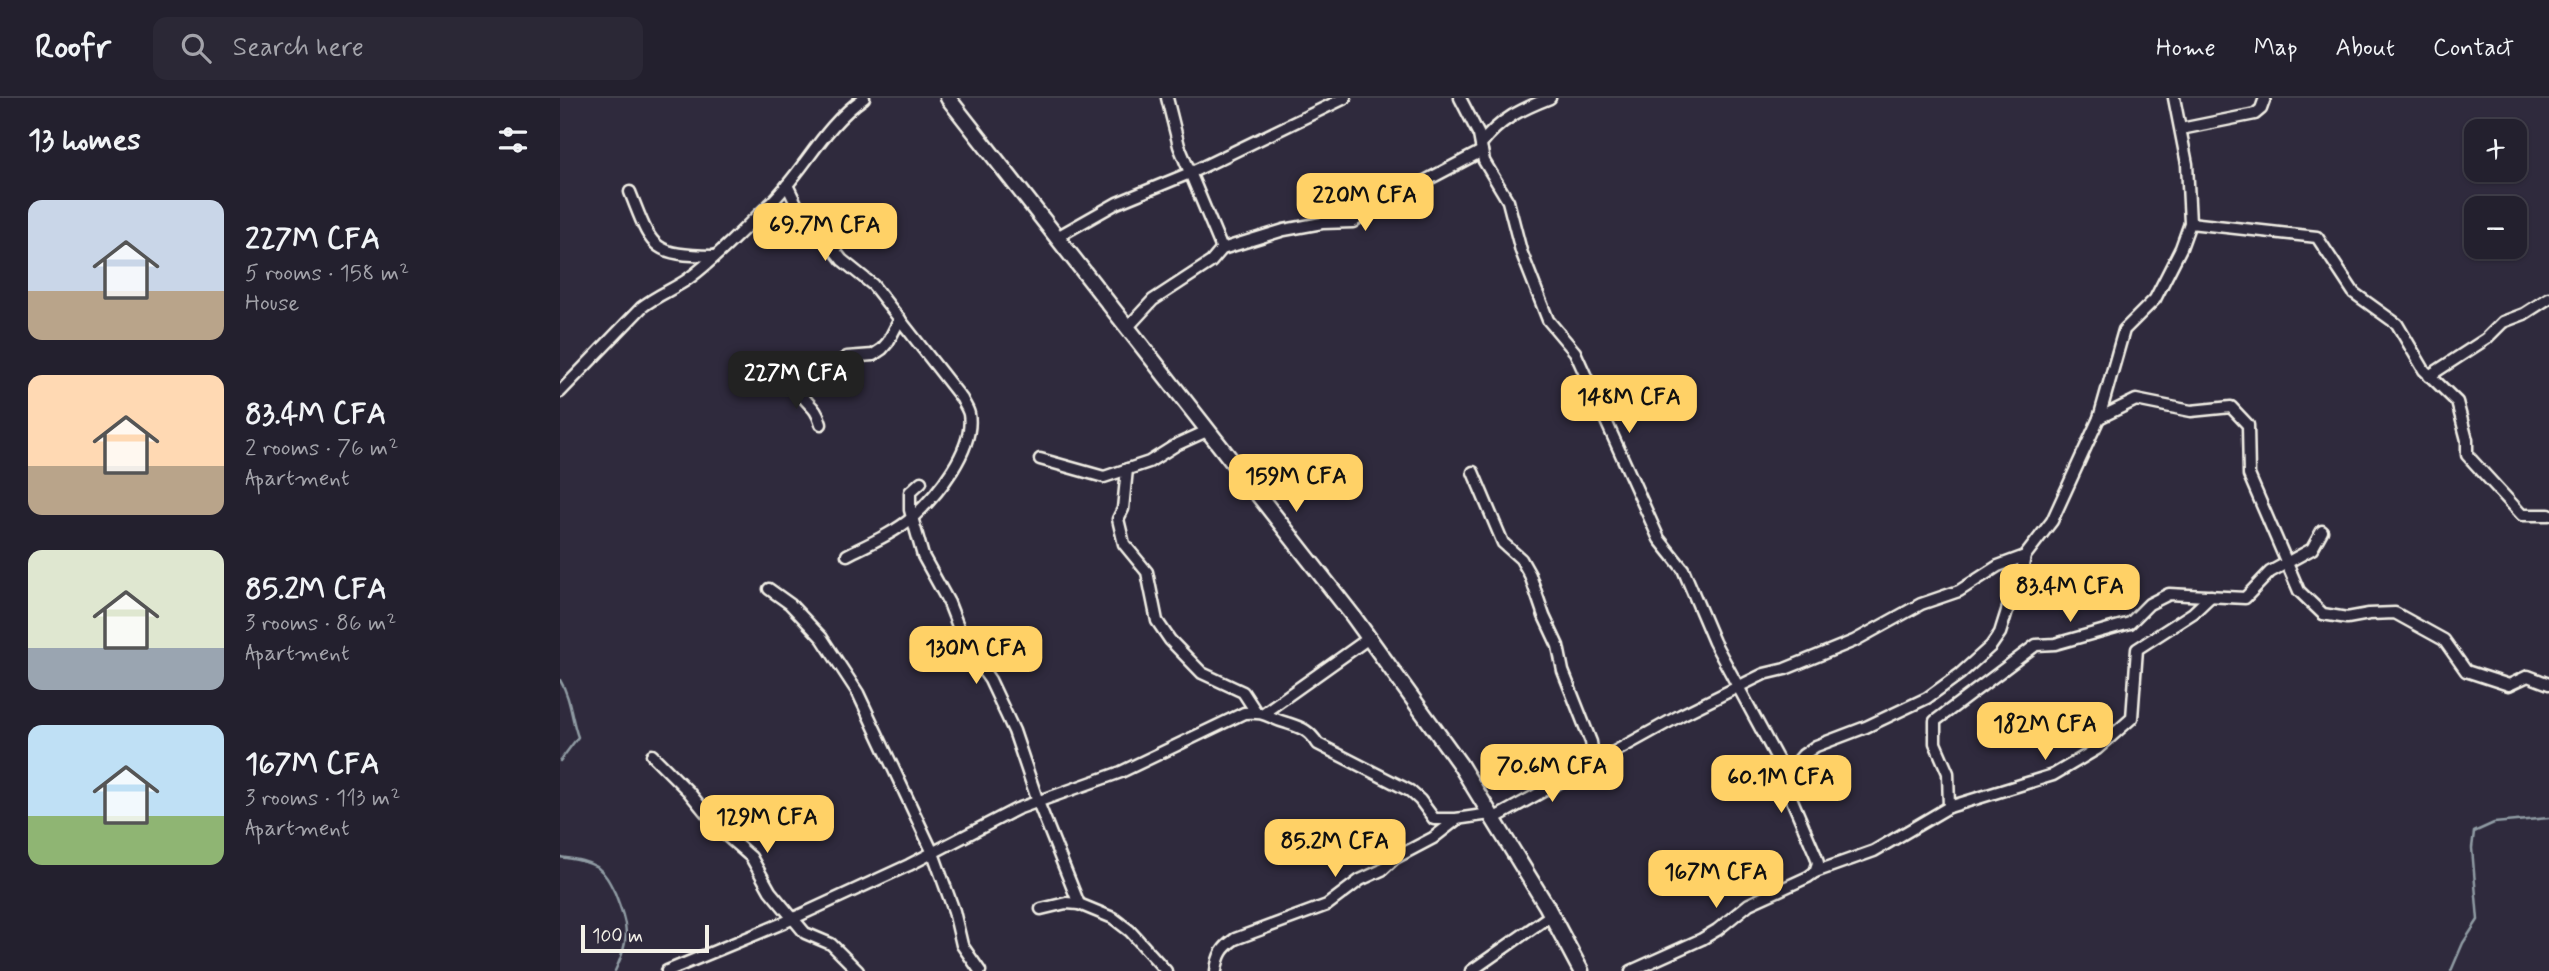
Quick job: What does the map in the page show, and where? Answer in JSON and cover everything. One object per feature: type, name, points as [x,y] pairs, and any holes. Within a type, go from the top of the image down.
[{"type":"main road","points":[[948,98],[1369,638],[1459,763],[1551,915],[1581,971]]},
{"type":"street","points":[[560,392],[642,307],[685,281],[787,185],[827,132],[851,107],[864,98]]},
{"type":"street","points":[[1167,98],[1179,146],[1222,249]]},
{"type":"street","points":[[1057,237],[1117,203],[1190,173],[1345,98]]},
{"type":"street","points":[[1460,98],[1479,135],[1484,161],[1508,201],[1521,251],[1548,320],[1575,352],[1659,540],[1683,569],[1714,642],[1788,779]]},
{"type":"street","points":[[1515,112],[1516,98]]},
{"type":"street","points":[[1128,327],[1153,300],[1211,262],[1222,249],[1284,230],[1322,223],[1353,222],[1387,196],[1425,181],[1481,148],[1492,130],[1515,112],[1550,98]]},
{"type":"street","points":[[1815,872],[1818,863],[1788,793],[1788,779],[1792,768],[1803,755],[1816,746],[1866,727],[1927,698],[1960,674],[1991,646],[2000,633],[2011,598],[2019,586],[2025,556],[2052,521],[2099,418],[2124,330],[2155,299],[2181,248],[2190,223],[2187,164],[2174,98]]},
{"type":"street","points":[[2181,130],[2255,114],[2261,110],[2265,98]]},
{"type":"street","points":[[787,185],[803,218],[819,230],[842,260],[873,285],[962,399],[969,415],[960,460],[939,488],[912,517],[847,555]]},
{"type":"street","points":[[630,192],[651,242],[660,249],[691,256],[713,256]]},
{"type":"street","points":[[2190,223],[2316,237],[2354,293],[2397,324],[2424,370],[2457,402],[2467,440],[2467,455],[2522,514],[2549,515]]},
{"type":"street","points":[[2429,376],[2486,339],[2503,322],[2524,314],[2549,298]]},
{"type":"street","points":[[821,424],[815,407],[800,391],[847,357],[873,355],[882,349],[900,319]]},
{"type":"street","points":[[2099,418],[2136,400],[2191,411],[2231,407],[2248,425],[2249,475],[2286,563],[2299,590],[2323,614],[2347,618],[2395,613],[2444,640],[2466,671],[2509,685],[2528,676],[2549,684]]},
{"type":"street","points":[[1040,459],[1104,477],[1149,461],[1209,430]]},
{"type":"street","points":[[1127,469],[1124,509],[1118,519],[1124,544],[1147,572],[1157,621],[1170,640],[1202,673],[1243,692],[1261,712],[1285,723],[1300,726],[1311,733],[1318,744],[1410,791],[1434,820],[1492,816],[1575,775],[1594,762],[1738,687],[1765,674],[1785,669],[1854,641],[1921,604],[1959,591],[1998,566],[2025,556]]},
{"type":"street","points":[[1473,472],[1503,543],[1521,559],[1530,575],[1591,742],[1594,762]]},
{"type":"street","points":[[921,482],[910,492],[912,517],[923,556],[949,603],[973,656],[990,680],[1014,731],[1038,802],[1079,904]]},
{"type":"street","points":[[1949,807],[1948,773],[1935,743],[1935,721],[2036,645],[2055,644],[2130,623],[2149,604],[2169,594],[2245,598],[2270,572],[2312,550],[2322,531]]},
{"type":"street","points":[[769,589],[790,604],[822,638],[858,693],[933,853],[954,911],[962,945],[980,971]]},
{"type":"street","points":[[1631,971],[1717,930],[1740,909],[1815,872],[1874,851],[1949,807],[2053,775],[2097,749],[2132,718],[2137,649],[2193,613],[2211,596]]},
{"type":"street","points":[[667,971],[795,918],[933,853],[1017,809],[1121,772],[1244,713],[1261,712],[1369,638]]},
{"type":"street","points":[[652,755],[688,791],[720,830],[751,857],[770,891],[805,933],[831,944],[858,971]]},
{"type":"street","points":[[1216,971],[1217,960],[1223,947],[1235,939],[1327,905],[1360,880],[1382,870],[1395,858],[1433,838],[1456,819]]},
{"type":"street","points":[[1041,909],[1066,903],[1079,904],[1113,918],[1130,931],[1166,971]]},
{"type":"street","points":[[1471,971],[1551,915]]},
{"type":"waterway","points":[[560,680],[578,737],[560,761]]},
{"type":"waterway","points":[[2451,971],[2463,943],[2478,920],[2472,848],[2474,832],[2494,823],[2549,818]]},
{"type":"waterway","points":[[560,857],[584,861],[597,867],[615,893],[626,932],[624,949],[615,971]]}]
